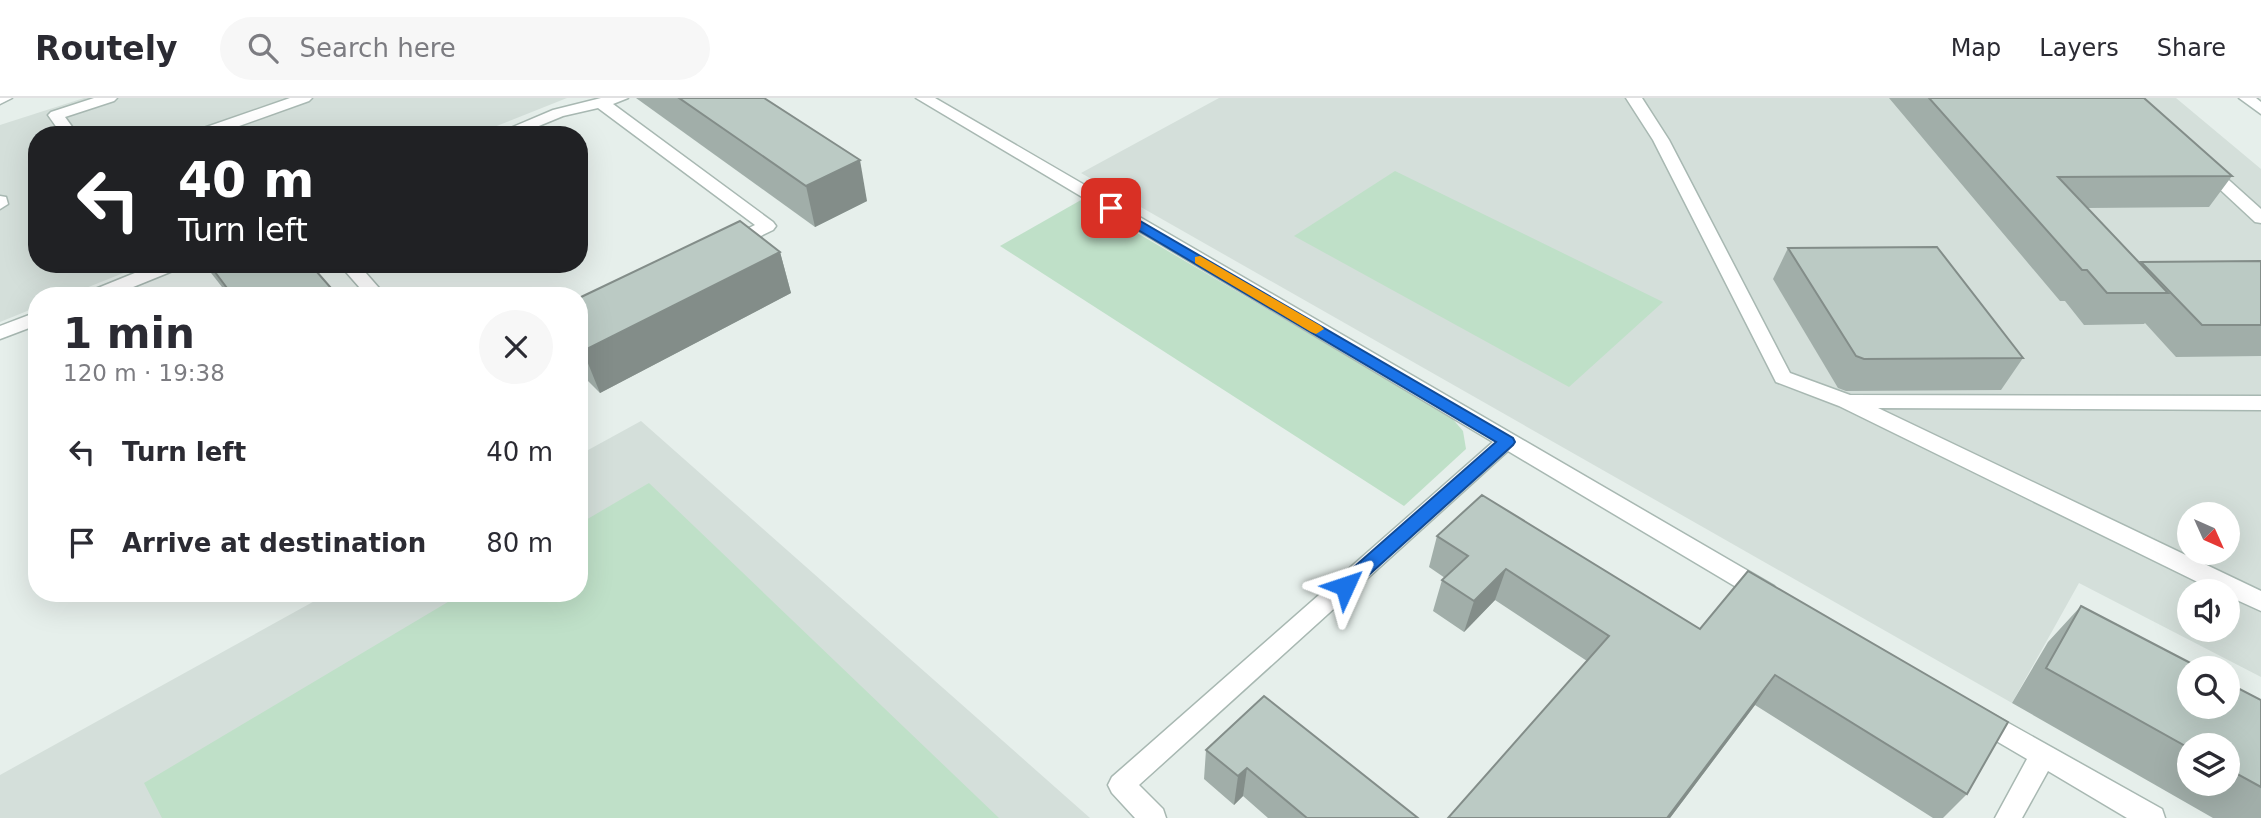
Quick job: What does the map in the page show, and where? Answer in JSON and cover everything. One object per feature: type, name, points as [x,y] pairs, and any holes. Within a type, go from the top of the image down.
[{"type":"street","points":[[64,126],[56,115],[109,98]]},
{"type":"street","points":[[224,126],[304,98]]},
{"type":"street","points":[[525,126],[558,113],[620,98]]},
{"type":"street","points":[[924,98],[1781,602]]},
{"type":"street","points":[[1634,98],[1661,141],[1783,377],[1846,401],[2261,602]]},
{"type":"street","points":[[2247,98],[2261,109]]},
{"type":"street","points":[[601,103],[767,226],[717,250]]},
{"type":"street","points":[[2189,153],[2261,218]]},
{"type":"street","points":[[116,287],[150,273]]},
{"type":"street","points":[[356,273],[369,287]]},
{"type":"street","points":[[0,332],[28,321]]},
{"type":"street","points":[[1846,401],[2261,403]]},
{"type":"street","points":[[1153,818],[1121,785],[1507,442]]},
{"type":"street","points":[[1960,706],[2152,818]]},
{"type":"street","points":[[2008,818],[2043,755]]},
{"type":"shaded area","points":[[84,98],[567,98],[497,126],[28,126],[28,273],[124,273],[88,287],[28,287],[28,311],[0,322],[0,125]]},
{"type":"shaded area","points":[[1219,98],[2176,98],[2261,169],[2261,677],[2240,666],[2240,656],[2220,656],[2193,642],[2240,642],[2240,579],[2177,579],[2177,634],[2079,583],[2012,703],[1081,173]]},
{"type":"shaded area","points":[[641,421],[1090,818],[0,818],[0,775],[313,602],[588,602],[588,450]]},
{"type":"green space","points":[[1395,171],[1663,302],[1569,387],[1294,236]]},
{"type":"green space","points":[[1081,200],[1451,417],[1463,431],[1466,449],[1404,506],[1000,246]]},
{"type":"green space","points":[[649,483],[999,818],[162,818],[144,783],[448,602],[588,602],[588,519]]},
{"type":"building","points":[[679,98],[764,98],[860,160],[806,186]]},
{"type":"building","points":[[1929,98],[2144,98],[2232,176],[2058,177],[2168,293],[2107,293],[2087,270],[2082,270]]},
{"type":"building","points":[[740,221],[780,252],[588,348],[588,294]]},
{"type":"building","points":[[1937,247],[2023,358],[1864,359],[1856,356],[1788,248]]},
{"type":"building","points":[[2261,261],[2261,325],[2202,325],[2141,262]]},
{"type":"building","points":[[216,273],[318,273],[330,287],[226,287]]},
{"type":"building","points":[[1482,495],[1700,629],[1748,571],[2008,722],[1967,794],[1775,675],[1667,818],[1448,818],[1609,636],[1506,569],[1474,601],[1442,580],[1468,556],[1437,536]]},
{"type":"building","points":[[2081,606],[2177,656],[2177,719],[2240,719],[2240,689],[2261,700],[2261,787],[2240,776],[2240,733],[2177,733],[2177,741],[2046,668]]},
{"type":"building","points":[[1264,696],[1418,818],[1307,818],[1247,768],[1238,776],[1206,750]]},
{"type":"slow traffic","points":[[1200,260],[1316,329]]},
{"type":"route","points":[[1111,208],[1507,442],[1345,586]]}]
